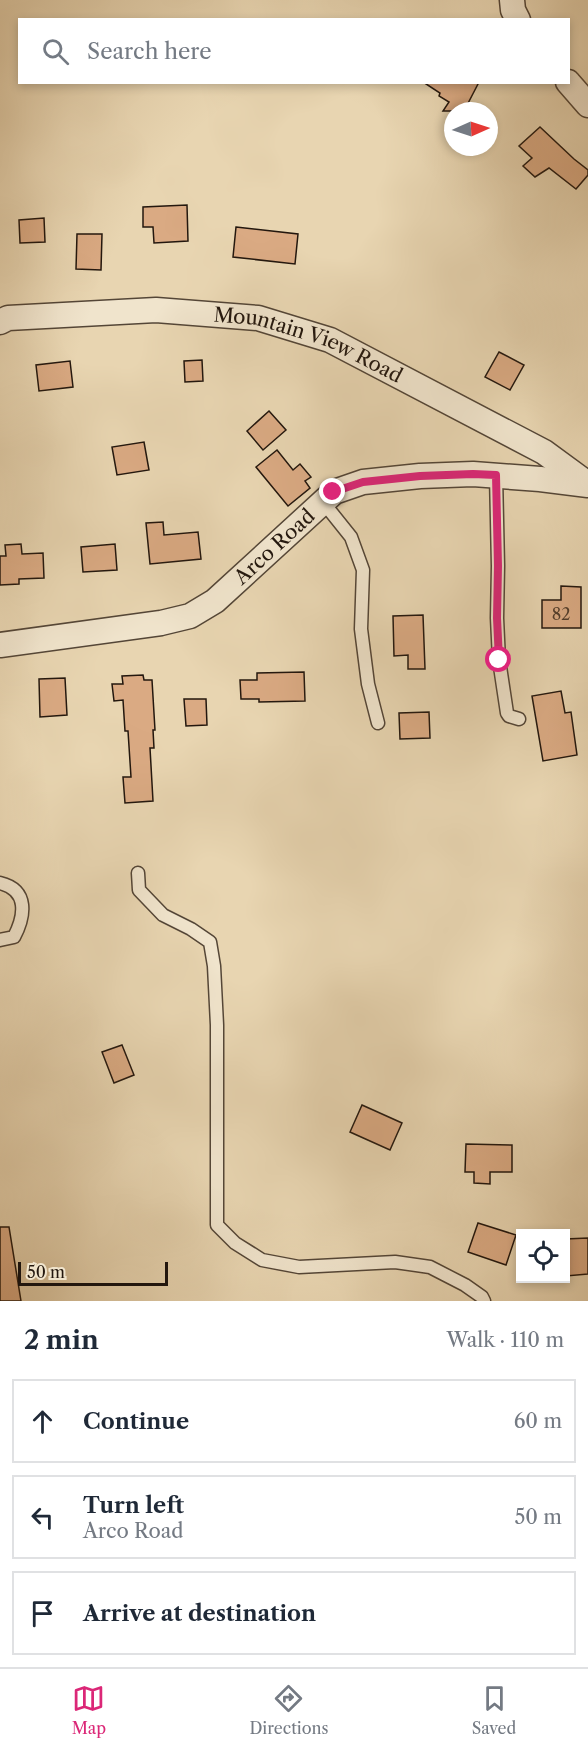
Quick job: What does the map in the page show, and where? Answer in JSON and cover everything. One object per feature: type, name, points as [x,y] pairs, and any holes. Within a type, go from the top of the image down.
[{"type":"street","points":[[512,0],[517,18]]},
{"type":"street","points":[[570,84],[588,105]]},
{"type":"street","name":"Mountain View Road","points":[[0,322],[8,318],[156,310],[258,318],[330,340],[544,452],[588,484]]},
{"type":"street","name":"Arco Road","points":[[0,645],[161,623],[190,616],[215,601],[333,492],[363,482],[420,476],[473,474],[540,478],[588,484]]},
{"type":"lane","points":[[496,475],[499,660],[507,712],[509,716],[519,719]]},
{"type":"lane","points":[[323,502],[351,537],[363,570],[361,629],[368,684],[378,723]]},
{"type":"lane","points":[[138,873],[139,890],[163,915],[192,929],[210,942],[214,966],[217,1025],[217,1225],[235,1243],[262,1260],[299,1267],[395,1262],[430,1267],[465,1285],[484,1301]]},
{"type":"lane","points":[[0,883],[9,885],[20,897],[23,911],[14,937],[0,940]]},
{"type":"building","points":[[426,84],[478,84],[469,102],[449,102],[439,96],[440,93]]},
{"type":"building","points":[[540,127],[588,170],[588,175],[576,189],[549,168],[535,177],[523,166],[532,158],[519,146]]},
{"type":"building","points":[[187,205],[188,241],[154,243],[153,227],[143,227],[143,207]]},
{"type":"building","points":[[44,218],[45,242],[20,243],[19,220]]},
{"type":"building","points":[[236,227],[298,234],[295,264],[233,257]]},
{"type":"building","points":[[77,234],[102,234],[101,270],[76,269]]},
{"type":"building","points":[[499,352],[524,365],[510,390],[485,377]]},
{"type":"building","points":[[202,360],[203,381],[185,382],[184,361]]},
{"type":"building","points":[[70,361],[73,387],[39,391],[36,365]]},
{"type":"building","points":[[269,411],[286,430],[263,450],[247,431]]},
{"type":"building","points":[[144,442],[149,470],[117,475],[112,447]]},
{"type":"building","points":[[277,450],[293,470],[300,464],[311,477],[305,481],[310,488],[288,506],[256,467]]},
{"type":"building","points":[[163,522],[164,535],[198,532],[201,559],[150,564],[146,523]]},
{"type":"building","points":[[21,544],[22,554],[43,553],[44,578],[19,579],[19,584],[0,585],[0,556],[6,556],[5,545]]},
{"type":"building","points":[[115,544],[117,570],[83,572],[81,547]]},
{"type":"building","points":[[561,586],[581,587],[581,628],[542,628],[542,600],[561,600]]},
{"type":"building","points":[[423,615],[425,669],[408,669],[408,655],[394,656],[393,616]]},
{"type":"building","points":[[304,672],[305,701],[259,702],[259,699],[241,699],[240,680],[257,680],[257,673]]},
{"type":"building","points":[[143,675],[144,680],[152,680],[155,730],[153,730],[154,748],[150,748],[153,801],[125,803],[123,777],[131,777],[128,731],[125,731],[123,700],[114,701],[112,684],[123,684],[122,676]]},
{"type":"building","points":[[65,678],[67,715],[40,717],[39,679]]},
{"type":"building","points":[[561,691],[565,713],[571,712],[577,755],[543,761],[532,696]]},
{"type":"building","points":[[184,699],[206,699],[207,725],[186,726]]},
{"type":"building","points":[[429,712],[430,738],[400,739],[399,713]]},
{"type":"building","points":[[122,1045],[134,1075],[114,1083],[102,1052]]},
{"type":"building","points":[[362,1105],[402,1123],[390,1150],[350,1132]]},
{"type":"building","points":[[466,1144],[512,1145],[512,1172],[490,1172],[490,1184],[474,1183],[474,1172],[465,1172]]},
{"type":"building","points":[[478,1223],[516,1235],[506,1265],[468,1252]]},
{"type":"building","points":[[0,1227],[9,1227],[21,1301],[0,1301]]},
{"type":"building","points":[[588,1238],[588,1274],[570,1276],[570,1239]]},
{"type":"route","points":[[333,492],[363,482],[420,476],[496,475],[499,660]]}]
